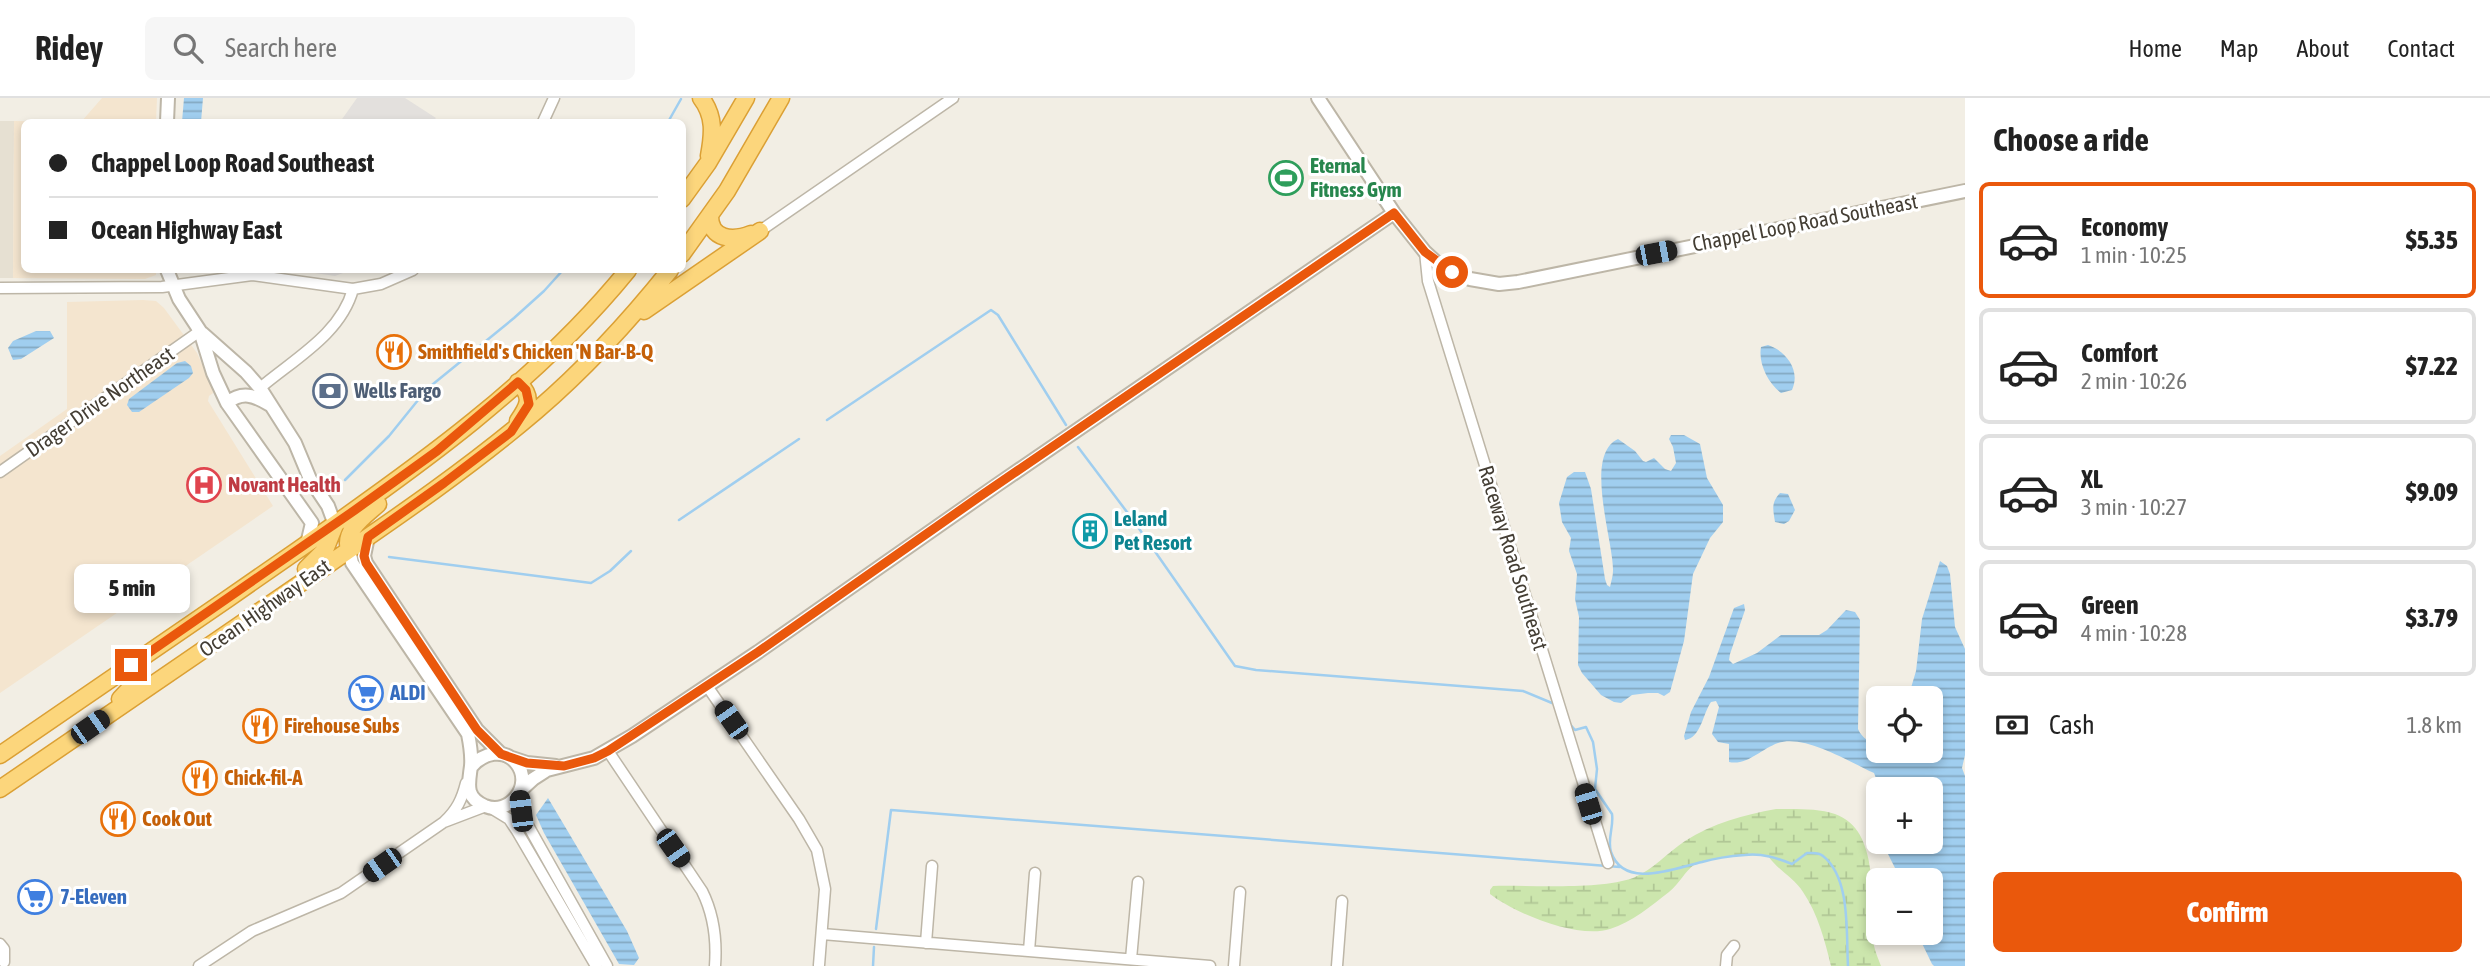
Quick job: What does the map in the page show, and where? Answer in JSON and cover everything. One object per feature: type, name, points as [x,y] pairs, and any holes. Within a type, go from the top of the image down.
[{"type":"highway","points":[[702,98],[712,122],[708,163]]},
{"type":"highway","points":[[686,193],[708,163],[746,98]]},
{"type":"highway","points":[[686,249],[744,163],[781,98]]},
{"type":"highway","points":[[710,216],[712,229],[720,236],[737,238],[760,231]]},
{"type":"highway","points":[[620,329],[760,231]]},
{"type":"highway","name":"Ocean Highway East","points":[[0,755],[335,525],[437,451],[560,344],[625,273]]},
{"type":"highway","name":"Ocean Highway East","points":[[0,789],[368,537],[511,432],[558,391],[620,329],[667,273]]},
{"type":"highway","points":[[511,432],[529,404],[526,390],[518,382]]},
{"type":"highway","points":[[349,550],[348,537],[353,527],[437,451]]},
{"type":"highway","points":[[248,619],[321,556],[335,525]]},
{"type":"highway","points":[[163,677],[157,669],[156,659],[185,628]]},
{"type":"highway","points":[[90,727],[135,682],[131,665]]},
{"type":"street","points":[[544,119],[554,98]]},
{"type":"street","points":[[760,231],[953,98]]},
{"type":"street","name":"Chappel Loop Road Southeast","points":[[1318,98],[1394,213],[1425,252],[1444,267],[1470,279],[1485,282],[1509,283],[1965,191]]},
{"type":"street","points":[[167,119],[169,100]]},
{"type":"street","points":[[444,822],[488,807],[507,805],[533,779],[547,770],[594,758],[608,751],[1394,213]]},
{"type":"street","name":"Raceway Road Southeast","points":[[1425,252],[1428,281],[1608,863]]},
{"type":"street","points":[[168,273],[172,286],[200,331],[260,388],[295,443],[310,479],[328,506],[335,525]]},
{"type":"street","points":[[0,288],[172,286],[252,275],[353,289],[381,284],[405,273]]},
{"type":"street","points":[[260,388],[332,328],[345,311],[353,289]]},
{"type":"street","points":[[200,331],[213,373],[227,403],[312,523],[307,544]]},
{"type":"street","name":"Drager Drive Northeast","points":[[0,472],[200,331]]},
{"type":"street","points":[[227,403],[244,394],[270,405]]},
{"type":"street","points":[[368,537],[364,556],[366,563],[477,730],[521,772],[521,811],[607,966]]},
{"type":"street","points":[[349,550],[352,563],[464,727],[471,745],[469,790],[479,803],[509,820],[517,831],[596,966]]},
{"type":"street","points":[[708,685],[817,850],[825,889],[819,965]]},
{"type":"street","points":[[608,751],[706,899],[716,937],[715,966]]},
{"type":"street","points":[[199,966],[252,931],[341,893],[444,822],[455,812],[470,771],[484,756],[505,756],[547,766],[564,766]]},
{"type":"street","points":[[926,943],[932,866]]},
{"type":"street","points":[[1029,951],[1035,873]]},
{"type":"street","points":[[1131,959],[1138,882]]},
{"type":"street","points":[[1234,966],[1240,891]]},
{"type":"street","points":[[1337,966],[1342,901]]},
{"type":"street","points":[[822,934],[1210,966]]},
{"type":"street","points":[[0,944],[4,949],[3,963]]},
{"type":"street","points":[[1726,966],[1727,955],[1734,946]]},
{"type":"shaded area","points":[[102,98],[157,98],[156,119],[84,119]]},
{"type":"shaded area","points":[[357,98],[405,98],[436,118],[435,119],[342,119]]},
{"type":"shaded area","points":[[0,121],[14,121],[13,278],[0,278]]},
{"type":"shaded area","points":[[14,121],[21,121],[21,273],[156,275],[145,279],[13,278]]},
{"type":"shaded area","points":[[314,273],[343,273],[335,276]]},
{"type":"shaded area","points":[[156,301],[164,308],[197,353],[212,386],[213,393],[208,401],[273,506],[0,693],[0,456],[67,409],[67,302]]},
{"type":"green space","points":[[1776,809],[1813,810],[1835,814],[1850,822],[1860,835],[1870,868],[1866,868],[1866,945],[1874,945],[1881,966],[1831,966],[1820,928],[1808,900],[1768,856],[1730,857],[1695,864],[1673,889],[1641,913],[1618,926],[1597,931],[1581,931],[1548,923],[1501,902],[1490,894],[1493,886],[1584,886],[1633,878],[1685,841],[1707,829]]},
{"type":"water","points":[[184,98],[203,98],[201,119],[182,119]]},
{"type":"water","points":[[36,331],[50,331],[54,338],[21,359],[13,360],[8,348],[13,341]]},
{"type":"water","points":[[1768,345],[1781,352],[1790,362],[1795,375],[1792,390],[1781,393],[1768,378],[1760,353],[1761,347]]},
{"type":"water","points":[[185,361],[191,366],[193,373],[189,378],[139,412],[132,412],[127,405],[129,399],[177,363]]},
{"type":"water","points":[[1671,435],[1684,435],[1700,444],[1707,478],[1723,505],[1723,522],[1710,538],[1693,574],[1684,641],[1670,692],[1664,696],[1658,693],[1632,695],[1621,703],[1614,702],[1601,695],[1578,665],[1579,617],[1575,599],[1577,574],[1569,551],[1571,538],[1562,522],[1559,503],[1567,477],[1574,472],[1585,472],[1591,489],[1605,579],[1610,587],[1612,558],[1601,480],[1608,448],[1618,439],[1635,451],[1643,461],[1654,458],[1671,471],[1676,463],[1669,439]]},
{"type":"water","points":[[1780,493],[1788,494],[1795,510],[1784,524],[1775,522],[1774,503]]},
{"type":"water","points":[[1940,561],[1947,566],[1950,574],[1955,627],[1965,649],[1965,755],[1962,768],[1965,776],[1965,966],[1934,966],[1923,945],[1943,945],[1943,868],[1895,868],[1888,854],[1943,854],[1943,777],[1876,777],[1874,773],[1827,750],[1789,741],[1778,743],[1742,762],[1729,762],[1729,744],[1718,742],[1712,734],[1719,707],[1716,701],[1711,702],[1695,735],[1685,740],[1684,736],[1691,712],[1709,677],[1734,608],[1744,604],[1745,610],[1730,654],[1729,660],[1733,664],[1757,653],[1781,635],[1819,635],[1846,610],[1855,612],[1860,620],[1858,729],[1866,739],[1866,763],[1943,763],[1943,686],[1912,686],[1922,619]]},
{"type":"water","points":[[548,798],[627,931],[639,958],[634,965],[619,964],[544,833],[536,815]]},
{"type":"waterway","points":[[670,119],[681,99]]},
{"type":"waterway","points":[[345,480],[389,436],[427,389],[514,318],[560,273]]},
{"type":"waterway","points":[[827,420],[991,310],[998,315],[1066,425]]},
{"type":"waterway","points":[[679,520],[799,439]]},
{"type":"waterway","points":[[1078,447],[1133,520],[1235,666],[1256,670],[1523,691],[1552,703]]},
{"type":"waterway","points":[[389,557],[591,583],[610,571],[631,551]]},
{"type":"waterway","points":[[1569,723],[1575,730],[1586,727],[1593,742],[1597,769],[1595,789],[1612,814],[1610,847],[1618,864],[1627,870],[1651,874],[1734,856],[1763,855],[1792,864],[1807,853],[1820,854],[1832,866],[1843,892],[1848,966]]},
{"type":"waterway","points":[[876,929],[891,810],[1620,867]]},
{"type":"waterway","points":[[873,966],[874,947]]},
{"type":"place","name":"Eternal Fitness Gym","points":[[1286,178]]},
{"type":"place","name":"Smithfield's Chicken 'N Bar-B-Q","points":[[394,352]]},
{"type":"place","name":"Wells Fargo","points":[[330,391]]},
{"type":"place","name":"Novant Health","points":[[204,485]]},
{"type":"place","name":"Leland Pet Resort","points":[[1090,531]]},
{"type":"place","name":"ALDI","points":[[366,693]]},
{"type":"place","name":"Firehouse Subs","points":[[260,726]]},
{"type":"place","name":"Chick-fil-A","points":[[200,778]]},
{"type":"place","name":"Cook Out","points":[[118,819]]},
{"type":"place","name":"7-Eleven","points":[[35,897]]},
{"type":"route","points":[[131,665],[335,525],[437,451],[518,382],[526,390],[529,404],[511,432],[368,537],[364,556],[440,676],[486,740],[501,754],[527,763],[564,766],[581,762],[608,751],[758,652],[1394,213],[1425,252],[1452,272]]}]
